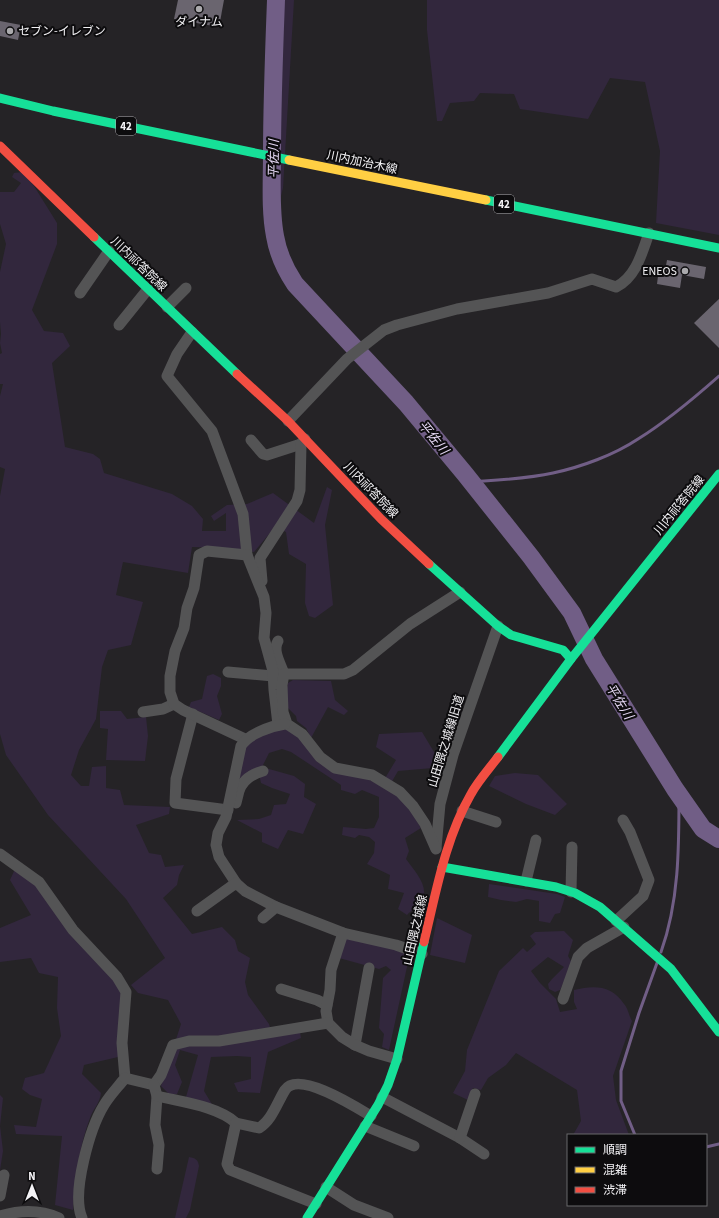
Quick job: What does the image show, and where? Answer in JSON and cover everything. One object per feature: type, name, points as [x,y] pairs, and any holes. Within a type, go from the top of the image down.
[{"type":"main road","name":"川内加治木線","points":[[0,98],[53,111],[719,248]]},
{"type":"main road","name":"川内祁答院線","points":[[0,146],[192,332],[288,420],[303,442],[381,519],[498,626],[511,635],[563,650],[571,659],[719,474]]},
{"type":"main road","name":"山田隈之城線","points":[[306,1218],[372,1116],[382,1097],[397,1059],[442,867],[462,811],[471,793],[571,659]]},
{"type":"main road","points":[[442,867],[556,886],[600,907],[671,969],[719,1032]]},
{"type":"street","points":[[288,420],[347,359],[384,330],[396,325],[457,309],[548,293],[592,279],[616,288],[624,283],[639,262],[648,234]]},
{"type":"street","points":[[80,293],[109,251]]},
{"type":"street","points":[[167,307],[186,288]]},
{"type":"street","points":[[119,325],[148,289]]},
{"type":"street","points":[[192,332],[177,354],[168,376],[212,431],[243,514],[247,555],[264,597]]},
{"type":"street","points":[[251,440],[263,454],[267,455],[303,442],[300,490],[297,501],[260,558],[260,573],[266,613],[264,638],[273,671],[279,675]]},
{"type":"street","points":[[245,739],[183,710],[174,704],[170,692],[170,676],[175,651],[184,628],[187,608],[194,588],[198,555],[207,551],[247,555]]},
{"type":"street","points":[[228,672],[279,675],[344,674],[353,670],[410,624],[460,592]]},
{"type":"street","name":"山田隈之城線旧道","points":[[442,867],[436,849],[440,804],[453,756],[498,626]]},
{"type":"street","points":[[278,640],[275,645],[279,675],[282,685],[283,724]]},
{"type":"street","points":[[143,712],[163,709],[174,704]]},
{"type":"street","points":[[193,714],[176,780],[175,803],[228,806],[236,803],[240,788],[245,780],[253,774],[263,771]]},
{"type":"street","points":[[422,954],[396,945],[343,933],[276,907],[245,892],[236,883],[219,857],[216,845],[218,832],[226,817],[241,746],[245,739],[283,724],[302,734],[320,757],[335,768],[372,775],[400,792],[413,806],[424,824],[436,849]]},
{"type":"street","points":[[231,754],[228,778],[233,783]]},
{"type":"street","points":[[462,811],[496,822]]},
{"type":"street","points":[[563,999],[578,957],[587,948],[620,924],[643,896],[648,880],[630,832],[623,820]]},
{"type":"street","points":[[526,881],[536,840]]},
{"type":"street","points":[[571,892],[572,847]]},
{"type":"street","points":[[0,854],[38,882],[73,930],[117,977],[126,992],[122,1044],[125,1078],[104,1104],[91,1134],[80,1175],[79,1211],[81,1218]]},
{"type":"street","points":[[197,911],[236,883]]},
{"type":"street","points":[[263,918],[276,907]]},
{"type":"street","points":[[343,933],[331,970],[330,990],[326,1011],[328,1023],[342,1037],[355,1045],[369,1051],[397,1059]]},
{"type":"street","points":[[355,1045],[369,968]]},
{"type":"street","points":[[281,989],[318,1000],[327,1005]]},
{"type":"street","points":[[157,1169],[159,1145],[154,1125],[155,1091],[173,1045],[188,1041],[219,1041],[328,1023]]},
{"type":"street","points":[[125,1078],[155,1091],[228,1116],[236,1123],[259,1128],[264,1125],[271,1116],[286,1088],[293,1084],[303,1084],[329,1093],[372,1116]]},
{"type":"street","points":[[460,1138],[475,1094]]},
{"type":"street","points":[[382,1097],[460,1138],[484,1154]]},
{"type":"street","points":[[236,1123],[227,1164],[230,1170],[316,1204]]},
{"type":"street","points":[[365,1126],[414,1146]]},
{"type":"street","points":[[0,1196],[4,1175]]},
{"type":"street","points":[[326,1187],[354,1206],[388,1218]]},
{"type":"street","points":[[0,1216],[15,1212],[35,1211],[59,1218]]},
{"type":"shaded area","points":[[280,0],[294,0],[283,188],[280,200],[277,88]]},
{"type":"shaded area","points":[[427,0],[719,0],[719,235],[656,223],[660,151],[645,82],[610,78],[588,119],[520,109],[514,94],[480,93],[474,101],[450,103],[442,121],[437,121],[427,30]]},
{"type":"shaded area","points":[[22,172],[34,186],[57,223],[57,244],[32,310],[44,331],[63,333],[70,346],[52,363],[65,447],[93,454],[100,459],[104,473],[172,494],[192,506],[203,519],[202,531],[226,531],[226,513],[214,521],[211,516],[227,505],[247,504],[273,493],[314,523],[327,487],[332,490],[325,525],[333,605],[315,618],[309,616],[305,603],[306,564],[289,554],[286,532],[275,527],[254,552],[225,548],[192,547],[188,573],[123,562],[116,595],[143,602],[131,645],[108,650],[102,667],[96,719],[79,750],[71,775],[81,786],[89,786],[92,767],[106,766],[106,788],[120,790],[124,805],[170,807],[169,814],[136,825],[149,853],[161,855],[165,867],[184,865],[179,875],[177,885],[163,898],[192,934],[222,927],[235,940],[238,951],[250,958],[245,982],[248,995],[269,1024],[273,1037],[300,1032],[301,1038],[268,1052],[260,1093],[238,1092],[234,1083],[251,1079],[251,1057],[211,1057],[204,1091],[213,1106],[186,1097],[198,1055],[180,1050],[175,1065],[182,1082],[177,1094],[169,1094],[161,1086],[181,1024],[168,1000],[138,993],[131,985],[165,958],[126,899],[48,815],[6,755],[0,734],[0,496],[5,469],[0,467],[0,396],[3,384],[0,384],[0,354],[2,353],[0,343],[0,272],[6,244],[0,224],[0,192],[14,192],[21,183],[12,177],[14,173]]},
{"type":"shaded area","points":[[213,674],[221,678],[221,686],[217,696],[222,714],[219,720],[189,707],[191,702],[202,699],[207,676]]},
{"type":"shaded area","points":[[293,680],[331,681],[335,700],[348,711],[344,715],[328,707],[311,738],[306,728],[297,721],[296,716],[288,708],[286,693],[288,683]]},
{"type":"shaded area","points":[[100,711],[121,711],[127,719],[146,717],[148,736],[145,761],[106,760],[108,729],[100,728]]},
{"type":"shaded area","points":[[287,726],[301,736],[319,759],[366,778],[403,798],[421,828],[405,838],[409,851],[406,859],[421,880],[424,891],[424,897],[421,903],[407,915],[398,909],[404,893],[388,889],[390,875],[367,864],[374,853],[375,842],[369,837],[359,835],[355,838],[342,835],[343,827],[366,829],[374,828],[379,817],[379,797],[362,790],[355,794],[341,790],[341,785],[291,752],[282,749],[269,753],[262,767],[294,776],[305,784],[304,797],[316,804],[303,834],[288,830],[278,849],[262,842],[262,833],[237,820],[259,819],[271,815],[274,805],[286,804],[290,794],[261,783],[259,774],[235,786],[246,741]]},
{"type":"shaded area","points":[[422,732],[434,752],[446,758],[433,768],[398,771],[391,783],[384,780],[396,760],[376,747],[379,734]]},
{"type":"shaded area","points":[[515,773],[538,775],[567,804],[555,815],[526,804],[489,786],[495,776]]},
{"type":"shaded area","points":[[15,869],[37,886],[113,978],[122,994],[118,1057],[84,1065],[82,1074],[101,1093],[86,1129],[80,1152],[76,1175],[73,1210],[55,1205],[62,1136],[16,1134],[14,1125],[36,1127],[42,1099],[30,1095],[22,1089],[25,1078],[44,1073],[61,1036],[57,1008],[58,977],[39,973],[31,958],[0,962],[0,928],[31,915],[10,880]]},
{"type":"shaded area","points":[[489,884],[557,894],[565,897],[560,913],[555,914],[550,923],[539,921],[539,901],[527,899],[516,902],[488,897]]},
{"type":"shaded area","points":[[437,918],[472,935],[465,963],[430,955]]},
{"type":"shaded area","points":[[564,931],[573,940],[568,956],[572,963],[560,990],[555,992],[549,989],[548,984],[564,967],[548,957],[531,971],[540,983],[556,999],[560,1012],[577,1009],[574,1002],[574,990],[589,987],[602,988],[614,993],[627,1010],[632,1021],[613,1076],[616,1100],[629,1134],[574,1134],[581,1121],[577,1090],[516,1053],[506,1065],[488,1078],[481,1090],[473,1088],[468,1100],[453,1093],[465,1071],[467,1050],[499,971],[523,948],[527,952],[536,944],[530,936],[535,932]]},
{"type":"shaded area","points":[[345,936],[410,953],[389,1050],[382,1047],[384,1034],[379,1028],[383,978],[391,970],[386,966],[379,969],[339,958]]},
{"type":"shaded area","points":[[0,1095],[3,1098],[0,1126]]},
{"type":"shaded area","points":[[0,1126],[3,1151],[0,1170]]},
{"type":"shaded area","points":[[189,1157],[196,1160],[199,1166],[190,1210],[186,1218],[175,1218]]},
{"type":"building","name":"ダイナム","points":[[178,0],[224,0],[219,27],[174,19]]},
{"type":"building","name":"セブン-イレブン","points":[[0,21],[21,25],[18,40],[0,36]]},
{"type":"building","name":"ENEOS","points":[[667,260],[706,267],[704,279],[682,275],[680,288],[657,284],[658,276],[664,277]]},
{"type":"building","points":[[719,299],[719,348],[694,323]]},
{"type":"waterway","name":"平佐川","points":[[276,0],[272,116],[272,206],[276,243],[288,273],[295,284],[406,403],[531,557],[572,613],[594,659],[675,789],[703,829],[719,839]]},
{"type":"waterway","points":[[471,482],[533,477],[597,460],[629,445],[649,432],[670,417],[719,376]]},
{"type":"waterway","points":[[661,952],[667,933],[675,894],[679,835],[679,795]]},
{"type":"waterway","points":[[635,1134],[621,1101],[621,1071],[639,1013],[657,963]]},
{"type":"waterway","points":[[707,1147],[719,1144]]},
{"type":"traffic: fast","points":[[0,98],[53,111],[289,160]]},
{"type":"traffic: fast","points":[[486,200],[719,248]]},
{"type":"traffic: fast","points":[[94,237],[237,374]]},
{"type":"traffic: fast","points":[[498,757],[571,659],[719,474]]},
{"type":"traffic: fast","points":[[429,564],[498,626],[511,635],[563,650],[571,659]]},
{"type":"traffic: fast","points":[[442,867],[556,887],[575,893],[600,907],[671,969],[719,1032]]},
{"type":"traffic: fast","points":[[307,1218],[378,1105],[388,1085],[397,1059],[424,942]]},
{"type":"traffic: slow","points":[[289,160],[486,200]]},
{"type":"traffic: jam","points":[[0,146],[94,237]]},
{"type":"traffic: jam","points":[[237,374],[288,421],[381,519],[429,564]]},
{"type":"traffic: jam","points":[[424,942],[442,866],[454,829],[474,789],[498,757]]},
{"type":"place","name":"ダイナム","points":[[199,9]]},
{"type":"place","name":"セブン-イレブン","points":[[10,31]]},
{"type":"place","name":"ENEOS","points":[[685,271]]}]
